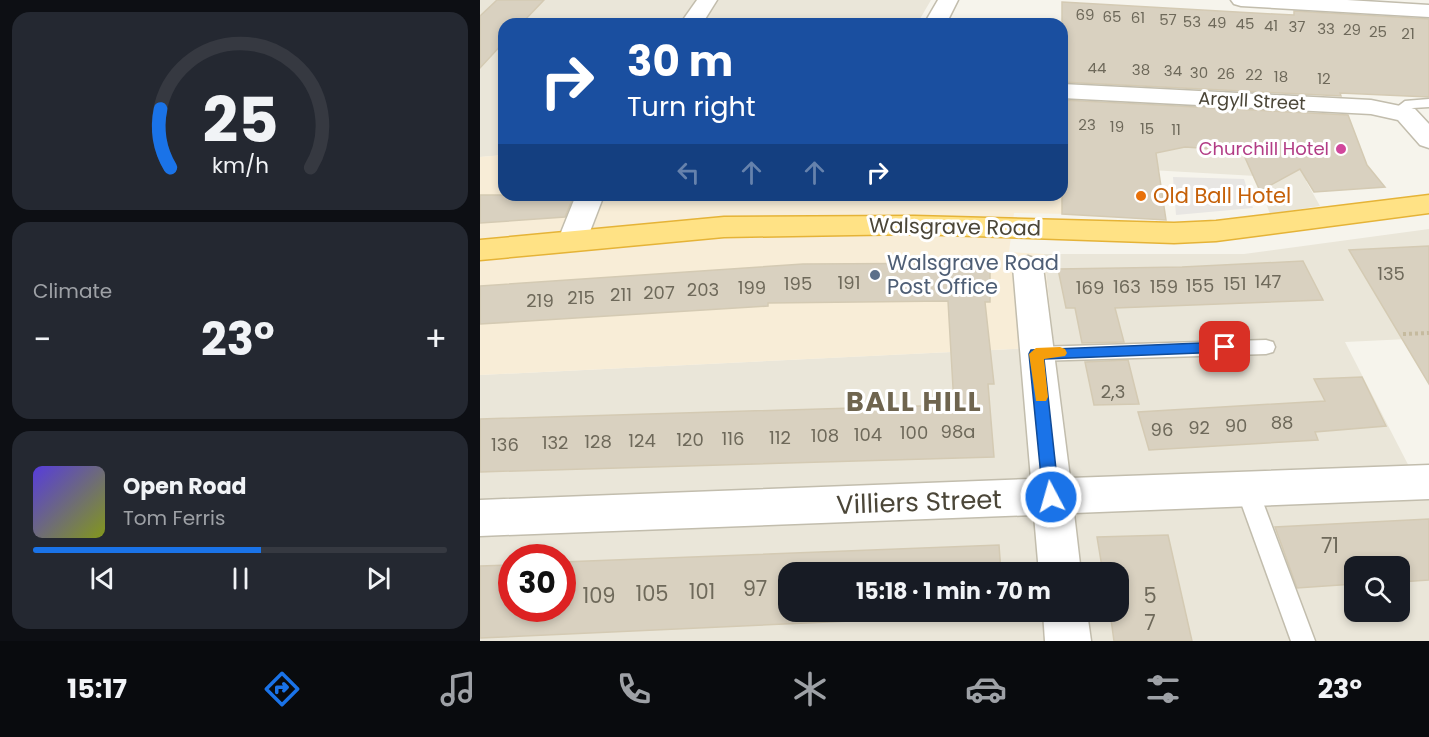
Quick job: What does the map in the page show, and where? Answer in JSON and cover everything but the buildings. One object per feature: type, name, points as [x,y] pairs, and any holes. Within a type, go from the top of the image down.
[{"type":"highway","name":"Walsgrave Road","points":[[480,250],[724,227],[914,225],[1174,233],[1216,231],[1429,204]]},
{"type":"street","points":[[695,18],[707,0]]},
{"type":"street","points":[[938,18],[948,0]]},
{"type":"street","points":[[1241,0],[1429,11]]},
{"type":"street","name":"Argyll Street","points":[[1068,91],[1371,107],[1399,111]]},
{"type":"street","points":[[1399,111],[1406,114],[1429,140]]},
{"type":"street","points":[[573,240],[588,201]]},
{"type":"street","points":[[1028,267],[1059,562]]},
{"type":"street","name":"Villiers Street","points":[[480,518],[1429,482]]},
{"type":"street","points":[[1066,622],[1068,641]]},
{"type":"lane","points":[[1399,111],[1410,105],[1429,103]]},
{"type":"lane","points":[[1036,354],[1266,348]]},
{"type":"lane","points":[[1247,489],[1303,641]]},
{"type":"path","points":[[1403,334],[1429,333]]},
{"type":"shaded area","points":[[480,0],[931,0],[920,18],[498,18],[498,156],[480,157]]},
{"type":"shaded area","points":[[1068,103],[1308,116],[1328,184],[1306,181],[1320,206],[1270,214],[1256,176],[1068,165]]},
{"type":"shaded area","points":[[498,156],[498,201],[1068,201],[1068,194],[1069,214],[1014,213],[1009,252],[1044,254],[1054,347],[480,375],[480,157]]},
{"type":"shaded area","points":[[1173,177],[1244,179],[1253,208],[1176,215]]},
{"type":"shaded area","points":[[1429,229],[1429,338],[1345,342],[1417,482],[1429,482],[1429,641],[480,641],[480,375],[1054,347],[1044,254],[1244,254]]},
{"type":"slow traffic","points":[[1041,397],[1036,354],[1060,353]]},
{"type":"place","name":"Churchill Hotel","points":[[1341,149]]},
{"type":"place","name":"Old Ball Hotel","points":[[1141,196]]},
{"type":"place","name":"Walsgrave Road Post Office","points":[[875,275]]},
{"type":"district","name":"BALL HILL","points":[[914,402]]},
{"type":"route","points":[[1051,497],[1036,354],[1225,347]]}]
